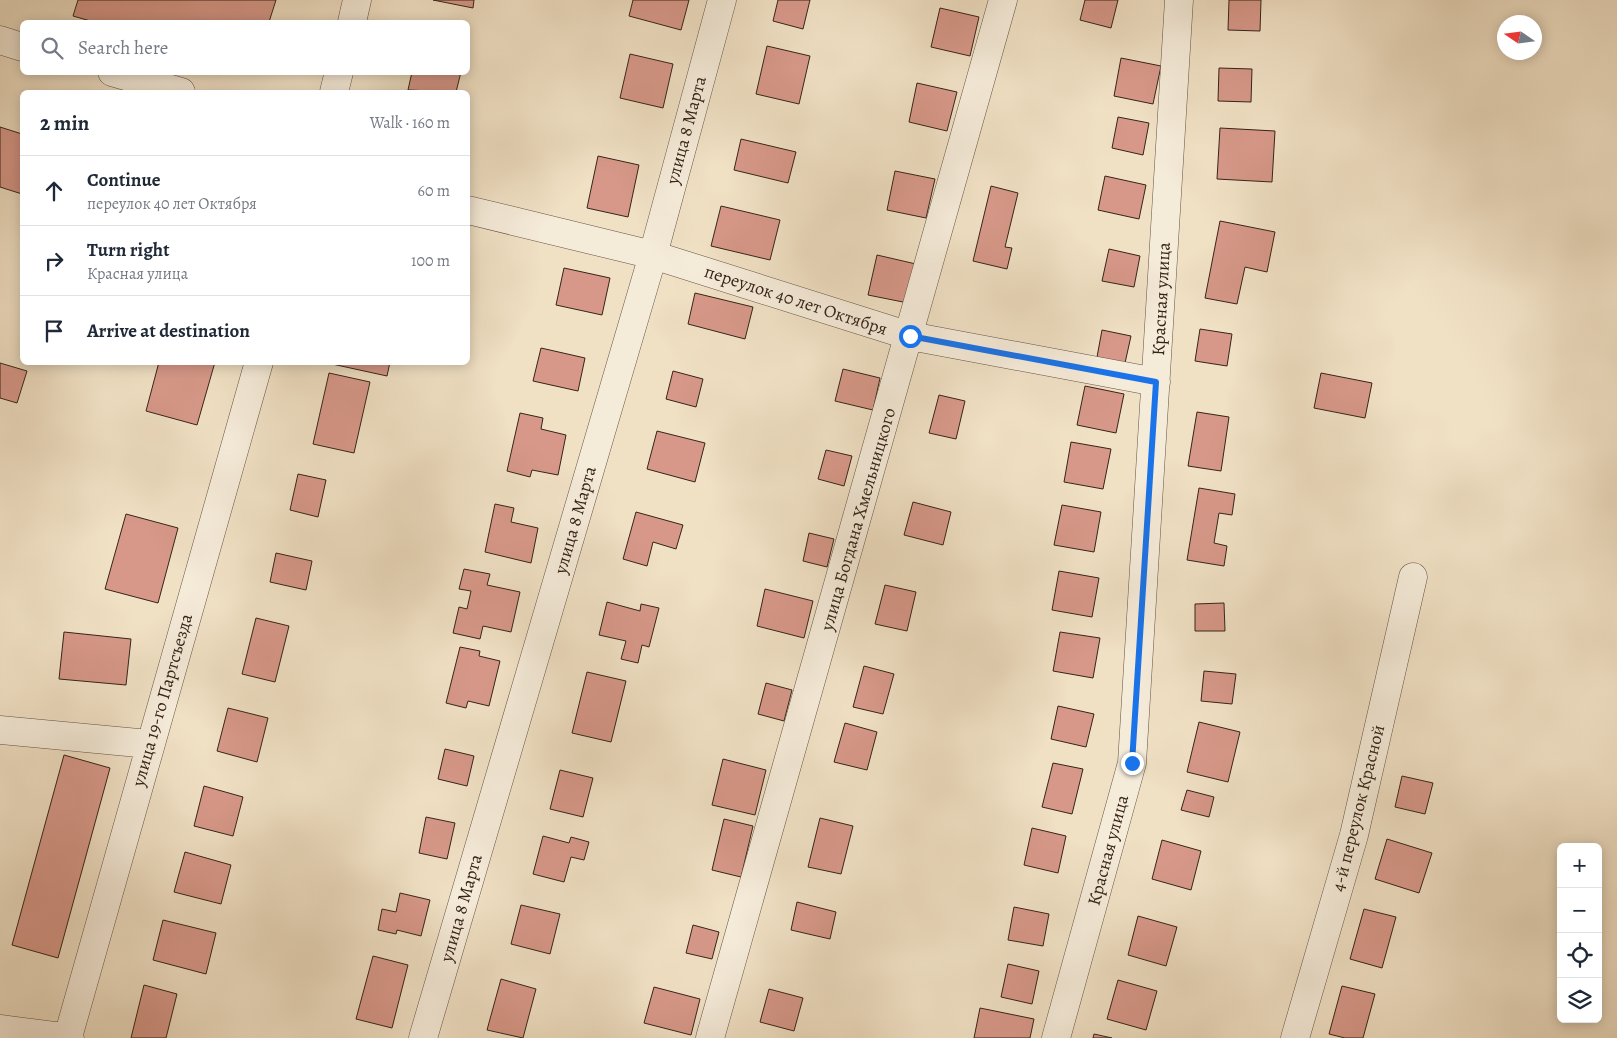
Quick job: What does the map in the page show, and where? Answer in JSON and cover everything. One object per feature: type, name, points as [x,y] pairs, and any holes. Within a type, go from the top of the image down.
[{"type":"street","points":[[352,20],[357,0]]},
{"type":"street","name":"улица 8 Марта","points":[[423,1038],[653,254],[722,0]]},
{"type":"street","name":"улица Богдана Хмельницкого","points":[[710,1038],[910,336],[1003,0]]},
{"type":"street","name":"Красная улица","points":[[1056,1038],[1132,763],[1179,0]]},
{"type":"street","points":[[0,40],[20,46]]},
{"type":"street","points":[[122,75],[174,90]]},
{"type":"street","points":[[334,90],[338,75]]},
{"type":"street","name":"переулок 40 лет Октября","points":[[470,210],[653,254],[910,336],[1156,382]]},
{"type":"street","name":"улица 19-го Партсъезда","points":[[69,1038],[149,744],[258,365]]},
{"type":"street","name":"4-й переулок Красной","points":[[1295,1038],[1354,835],[1413,577]]},
{"type":"street","points":[[0,730],[149,744]]},
{"type":"street","points":[[0,1029],[69,1038]]},
{"type":"building","points":[[78,0],[276,0],[270,20],[87,20],[73,16]]},
{"type":"building","points":[[433,0],[474,0],[473,8]]},
{"type":"building","points":[[633,0],[689,0],[681,30],[629,16]]},
{"type":"building","points":[[778,0],[810,0],[803,29],[773,21]]},
{"type":"building","points":[[1085,0],[1118,0],[1111,28],[1080,20]]},
{"type":"building","points":[[1229,0],[1261,0],[1260,31],[1228,30]]},
{"type":"building","points":[[940,8],[979,17],[970,56],[931,47]]},
{"type":"building","points":[[767,46],[810,56],[799,104],[756,94]]},
{"type":"building","points":[[630,54],[673,64],[663,108],[620,98]]},
{"type":"building","points":[[1121,58],[1161,66],[1153,104],[1114,96]]},
{"type":"building","points":[[1219,68],[1252,69],[1251,102],[1218,101]]},
{"type":"building","points":[[411,75],[460,75],[456,90],[408,90]]},
{"type":"building","points":[[917,83],[957,92],[947,131],[909,122]]},
{"type":"building","points":[[1118,117],[1149,123],[1143,155],[1112,148]]},
{"type":"building","points":[[0,127],[20,133],[20,193],[0,187]]},
{"type":"building","points":[[1220,128],[1275,131],[1272,182],[1217,179]]},
{"type":"building","points":[[741,139],[796,152],[788,183],[734,170]]},
{"type":"building","points":[[598,156],[639,165],[628,217],[587,208]]},
{"type":"building","points":[[895,171],[935,179],[926,218],[887,210]]},
{"type":"building","points":[[1105,176],[1146,185],[1139,219],[1098,210]]},
{"type":"building","points":[[991,186],[1018,193],[1005,247],[1012,248],[1007,269],[973,261]]},
{"type":"building","points":[[721,206],[780,220],[770,260],[711,246]]},
{"type":"building","points":[[1220,221],[1275,232],[1267,272],[1245,267],[1237,304],[1205,298]]},
{"type":"building","points":[[1109,249],[1140,256],[1134,287],[1102,281]]},
{"type":"building","points":[[877,255],[916,264],[908,303],[868,295]]},
{"type":"building","points":[[564,268],[610,278],[602,315],[556,305]]},
{"type":"building","points":[[695,293],[753,307],[745,339],[688,324]]},
{"type":"building","points":[[1200,329],[1232,334],[1227,366],[1195,361]]},
{"type":"building","points":[[1102,330],[1131,336],[1125,363],[1097,357]]},
{"type":"building","points":[[541,348],[585,358],[578,391],[533,381]]},
{"type":"building","points":[[0,363],[27,371],[17,403],[0,398]]},
{"type":"building","points":[[158,365],[214,365],[197,425],[146,411]]},
{"type":"building","points":[[337,365],[389,365],[387,376]]},
{"type":"building","points":[[843,369],[880,378],[873,410],[835,401]]},
{"type":"building","points":[[673,371],[703,379],[696,407],[666,399]]},
{"type":"building","points":[[329,373],[370,382],[354,453],[313,444]]},
{"type":"building","points":[[1321,373],[1372,383],[1365,418],[1314,408]]},
{"type":"building","points":[[1085,386],[1124,394],[1116,433],[1077,425]]},
{"type":"building","points":[[939,395],[965,401],[956,439],[929,433]]},
{"type":"building","points":[[1197,412],[1229,417],[1221,471],[1188,466]]},
{"type":"building","points":[[520,413],[543,418],[541,429],[566,435],[558,475],[532,470],[530,477],[507,471]]},
{"type":"building","points":[[657,431],[705,443],[695,482],[647,469]]},
{"type":"building","points":[[1071,442],[1111,449],[1103,489],[1064,482]]},
{"type":"building","points":[[826,450],[852,456],[844,486],[818,479]]},
{"type":"building","points":[[298,474],[326,480],[318,517],[290,510]]},
{"type":"building","points":[[1199,488],[1235,494],[1232,515],[1219,513],[1214,543],[1227,546],[1224,566],[1187,560]]},
{"type":"building","points":[[913,502],[951,512],[943,545],[904,535]]},
{"type":"building","points":[[495,504],[514,508],[511,522],[538,528],[531,563],[485,552]]},
{"type":"building","points":[[1062,505],[1101,512],[1094,552],[1054,545]]},
{"type":"building","points":[[636,512],[683,525],[676,549],[653,542],[647,566],[623,559]]},
{"type":"building","points":[[126,514],[178,528],[158,603],[105,589]]},
{"type":"building","points":[[809,533],[834,539],[827,567],[803,561]]},
{"type":"building","points":[[276,553],[312,561],[306,590],[270,582]]},
{"type":"building","points":[[464,569],[490,574],[487,585],[520,592],[511,632],[483,626],[480,639],[453,633],[459,607],[467,609],[471,591],[459,589]]},
{"type":"building","points":[[1059,571],[1099,578],[1092,617],[1052,610]]},
{"type":"building","points":[[885,585],[916,592],[907,631],[875,624]]},
{"type":"building","points":[[765,589],[813,601],[804,638],[757,626]]},
{"type":"building","points":[[607,602],[640,611],[641,604],[659,608],[649,647],[642,645],[638,663],[621,659],[626,641],[599,635]]},
{"type":"building","points":[[1224,603],[1225,631],[1195,631],[1195,604]]},
{"type":"building","points":[[256,618],[289,626],[275,682],[242,674]]},
{"type":"building","points":[[64,632],[131,639],[126,685],[59,679]]},
{"type":"building","points":[[1060,632],[1100,638],[1093,678],[1053,671]]},
{"type":"building","points":[[460,647],[480,651],[479,656],[500,661],[489,706],[468,701],[466,708],[446,703]]},
{"type":"building","points":[[864,666],[894,674],[883,714],[853,707]]},
{"type":"building","points":[[1204,671],[1236,674],[1232,704],[1201,701]]},
{"type":"building","points":[[587,672],[626,681],[611,742],[572,733]]},
{"type":"building","points":[[766,683],[792,690],[784,721],[758,714]]},
{"type":"building","points":[[1058,706],[1094,714],[1086,747],[1051,739]]},
{"type":"building","points":[[228,708],[268,718],[257,762],[217,751]]},
{"type":"building","points":[[1199,722],[1240,732],[1228,782],[1187,772]]},
{"type":"building","points":[[845,723],[877,732],[867,770],[834,762]]},
{"type":"building","points":[[445,749],[474,756],[467,786],[438,779]]},
{"type":"building","points":[[64,755],[110,768],[58,958],[12,945]]},
{"type":"building","points":[[723,759],[766,770],[755,815],[712,805]]},
{"type":"building","points":[[1053,763],[1083,769],[1072,814],[1042,807]]},
{"type":"building","points":[[560,770],[593,778],[583,817],[550,809]]},
{"type":"building","points":[[1402,776],[1433,783],[1425,814],[1395,807]]},
{"type":"building","points":[[204,786],[243,797],[233,836],[194,826]]},
{"type":"building","points":[[1187,790],[1214,797],[1209,817],[1181,810]]},
{"type":"building","points":[[426,817],[455,823],[447,859],[419,853]]},
{"type":"building","points":[[820,818],[853,826],[841,874],[808,867]]},
{"type":"building","points":[[724,819],[753,826],[741,877],[712,870]]},
{"type":"building","points":[[1032,828],[1066,836],[1058,873],[1024,865]]},
{"type":"building","points":[[543,836],[569,843],[571,837],[589,842],[584,860],[571,857],[564,882],[533,874]]},
{"type":"building","points":[[1387,839],[1432,853],[1419,893],[1375,879]]},
{"type":"building","points":[[1162,840],[1201,851],[1191,890],[1152,879]]},
{"type":"building","points":[[185,852],[231,865],[221,904],[174,892]]},
{"type":"building","points":[[400,893],[430,900],[421,936],[397,930],[396,934],[378,930],[382,909],[396,912]]},
{"type":"building","points":[[797,902],[836,912],[830,939],[791,930]]},
{"type":"building","points":[[521,905],[560,914],[550,954],[511,944]]},
{"type":"building","points":[[1014,907],[1049,914],[1043,946],[1008,940]]},
{"type":"building","points":[[1364,909],[1396,917],[1382,968],[1350,959]]},
{"type":"building","points":[[1138,916],[1177,927],[1166,966],[1128,955]]},
{"type":"building","points":[[163,920],[216,933],[206,974],[153,960]]},
{"type":"building","points":[[693,925],[719,932],[712,959],[686,953]]},
{"type":"building","points":[[373,956],[408,965],[392,1028],[356,1019]]},
{"type":"building","points":[[1008,964],[1039,971],[1032,1004],[1001,997]]},
{"type":"building","points":[[501,979],[536,989],[523,1038],[487,1030]]},
{"type":"building","points":[[1118,980],[1157,991],[1146,1030],[1107,1019]]},
{"type":"building","points":[[144,985],[177,994],[166,1038],[131,1038]]},
{"type":"building","points":[[1342,986],[1375,994],[1363,1038],[1345,1038],[1329,1034]]},
{"type":"building","points":[[654,987],[700,999],[691,1035],[644,1023]]},
{"type":"building","points":[[769,989],[803,998],[794,1031],[760,1022]]},
{"type":"building","points":[[980,1008],[1034,1019],[1030,1038],[974,1038]]},
{"type":"building","points":[[1094,1034],[1112,1038],[1093,1038]]},
{"type":"route","points":[[910,336],[1156,382],[1132,763]]}]
